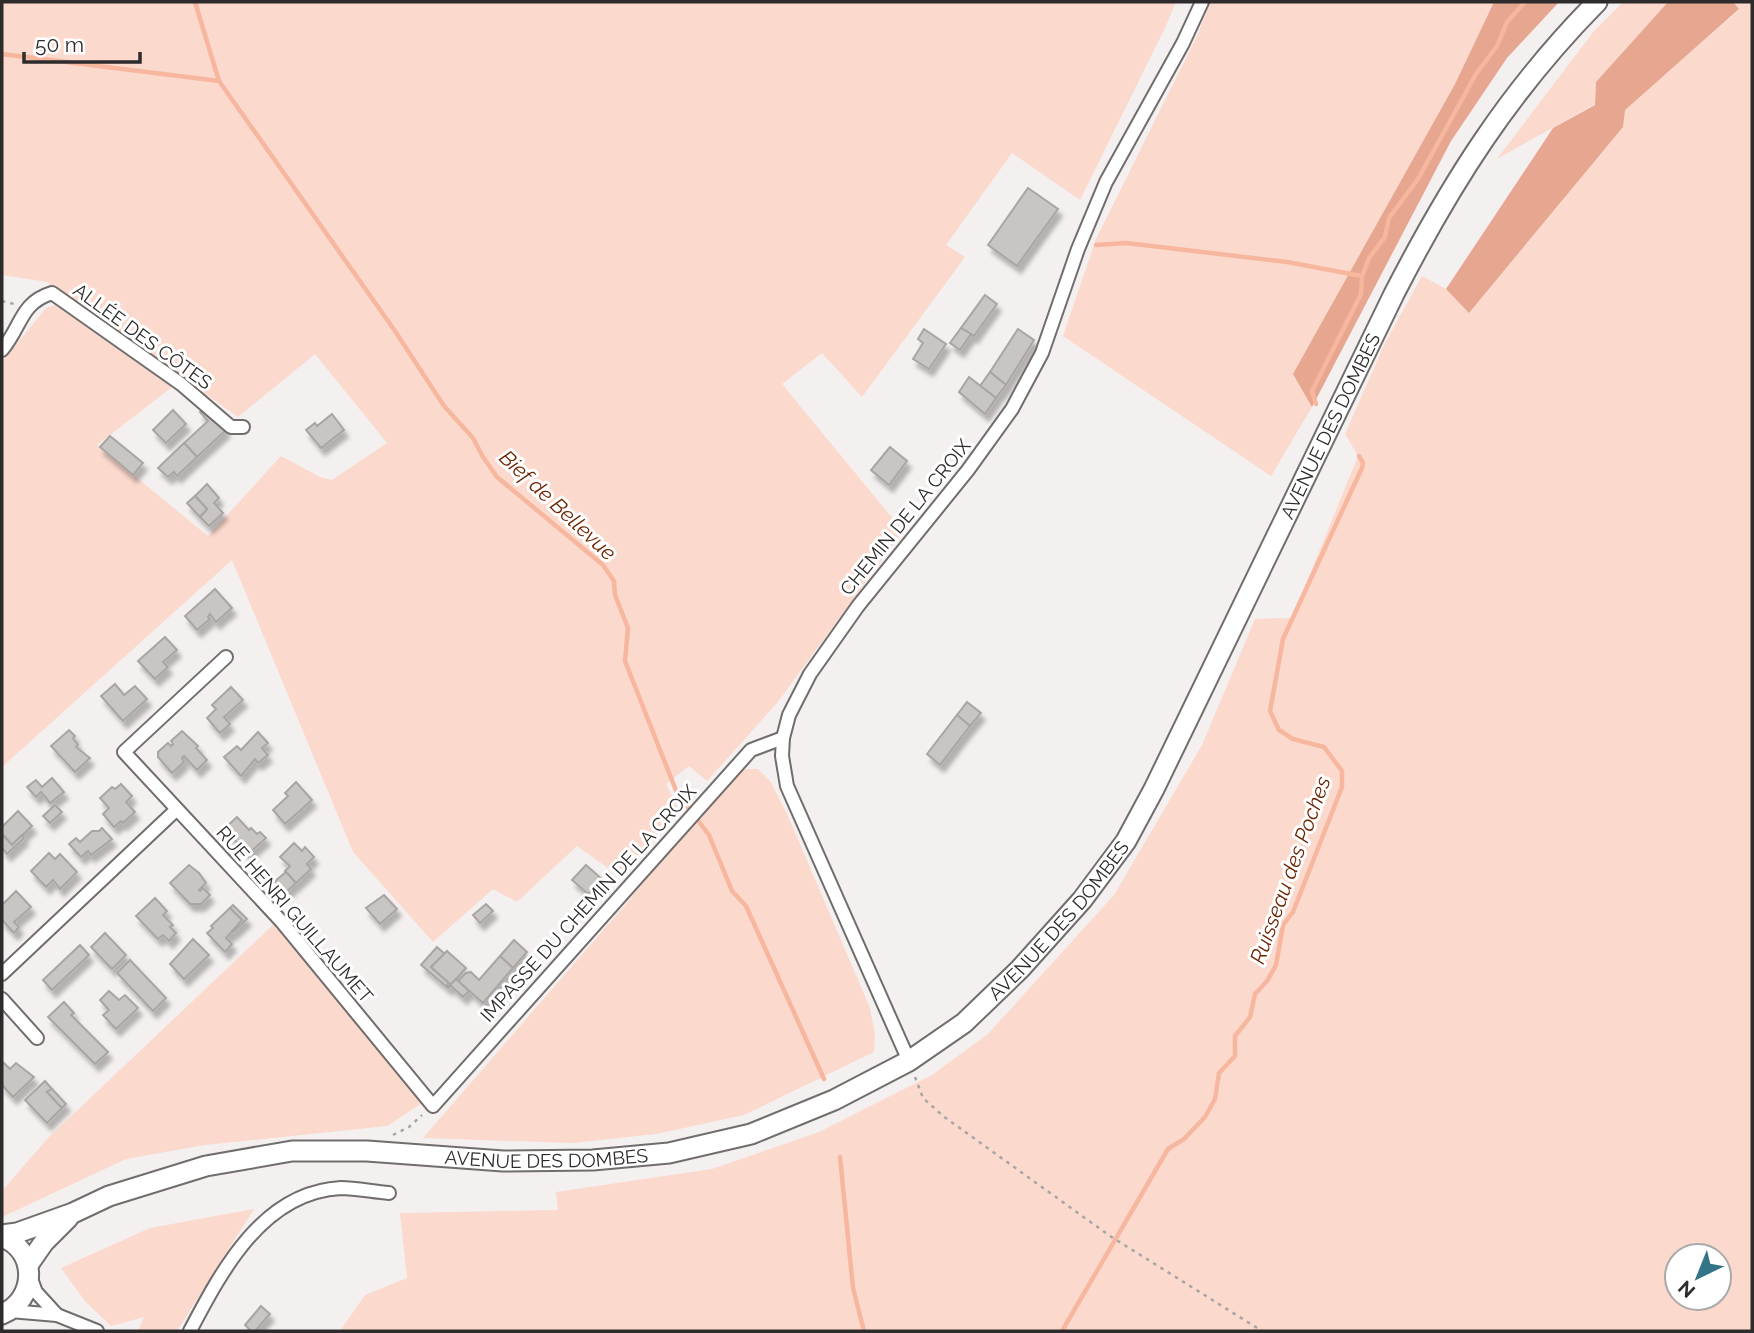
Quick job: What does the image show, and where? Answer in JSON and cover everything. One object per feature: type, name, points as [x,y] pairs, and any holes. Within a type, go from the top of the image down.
[{"type":"main road","name":"AVENUE DES DOMBES","points":[[2,1236],[73,1213],[109,1196],[206,1167],[292,1151],[368,1151],[503,1161],[593,1160],[669,1153],[751,1134],[834,1100],[909,1061],[964,1023],[1020,969],[1082,900],[1126,841],[1154,789],[1394,293],[1433,219],[1466,164],[1522,85],[1597,2]]},
{"type":"main road","name":"AVENUE DES DOMBES","points":[[6,1312],[21,1301],[27,1289],[29,1270],[44,1242],[73,1213]]},
{"type":"main road","points":[[2,1236],[20,1249],[29,1270]]},
{"type":"street","name":"CHEMIN DE LA CROIX","points":[[909,1061],[787,786],[782,756],[789,715],[810,674],[858,606],[1013,410],[1042,353],[1078,249],[1106,182],[1183,43],[1202,2]]},
{"type":"street","name":"ALLÉE DES CÔTES","points":[[2,350],[14,335],[27,307],[37,298],[52,293],[181,384],[231,427],[243,427]]},
{"type":"street","name":"RUE HENRI GUILLAUMET","points":[[226,657],[124,752],[281,921],[433,1106]]},
{"type":"street","name":"IMPASSE DU CHEMIN DE LA CROIX","points":[[433,1106],[751,750],[783,738]]},
{"type":"street","points":[[2,974],[176,810]]},
{"type":"street","points":[[2,999],[37,1038]]},
{"type":"street","points":[[190,1331],[241,1245],[259,1226],[298,1197],[340,1188],[389,1193]]},
{"type":"street","points":[[29,1270],[36,1292],[57,1315]]},
{"type":"street","points":[[6,1312],[57,1315],[97,1331]]},
{"type":"path","points":[[909,1061],[923,1098],[943,1116],[1111,1236],[1262,1331]]},
{"type":"path","points":[[368,1151],[409,1126],[433,1106]]},
{"type":"shaded area","points":[[2,2],[1176,2],[1080,200],[1012,153],[946,245],[965,257],[862,397],[822,353],[782,384],[903,531],[777,703],[707,781],[689,766],[666,784],[679,811],[619,876],[577,846],[517,902],[493,889],[433,942],[353,852],[232,560],[2,767],[2,362],[46,308],[55,305],[172,387],[97,445],[208,536],[281,456],[320,477],[332,480],[387,443],[315,354],[238,417],[47,282],[2,275]]},
{"type":"shaded area","points":[[1210,2],[1494,2],[1455,84],[1294,374],[1312,407],[1271,476],[1063,336],[1096,239],[1198,34]]},
{"type":"shaded area","points":[[1494,2],[1559,2],[1507,58],[1451,141],[1312,407],[1293,374],[1455,84]]},
{"type":"shaded area","points":[[1623,2],[1668,2],[1596,82],[1595,104],[1497,159],[1594,31]]},
{"type":"shaded area","points":[[1668,2],[1733,2],[1739,9],[1625,110],[1623,127],[1469,313],[1446,289],[1553,128],[1595,105],[1596,82]]},
{"type":"shaded area","points":[[1733,2],[1752,2],[1752,1331],[340,1331],[365,1295],[407,1278],[400,1213],[558,1210],[556,1192],[712,1169],[819,1132],[932,1075],[988,1034],[1114,895],[1202,745],[1255,619],[1292,618],[1358,456],[1345,434],[1385,343],[1422,276],[1446,289],[1470,312],[1623,127],[1624,110],[1739,10]]},
{"type":"shaded area","points":[[743,769],[758,769],[771,782],[788,816],[870,1008],[875,1035],[874,1052],[744,1115],[656,1134],[573,1143],[423,1138],[625,905],[714,796]]},
{"type":"shaded area","points":[[274,924],[422,1103],[387,1126],[205,1145],[126,1159],[2,1217],[2,1191],[47,1139]]},
{"type":"shaded area","points":[[254,1209],[177,1331],[138,1331],[144,1317],[111,1326],[85,1301],[61,1268],[150,1228]]},
{"type":"building","points":[[1028,188],[1058,209],[1017,266],[988,245]]},
{"type":"building","points":[[985,295],[997,304],[974,336],[961,328]]},
{"type":"building","points":[[961,328],[971,334],[960,350],[950,343]]},
{"type":"building","points":[[924,329],[946,344],[929,369],[913,359],[923,343],[918,339]]},
{"type":"building","points":[[1018,329],[1034,340],[1006,385],[990,372]]},
{"type":"building","points":[[990,372],[1006,385],[996,398],[980,386]]},
{"type":"building","points":[[969,377],[996,398],[985,414],[959,392]]},
{"type":"building","points":[[205,407],[226,430],[197,457],[184,443],[208,421],[200,412]]},
{"type":"building","points":[[173,410],[186,424],[166,443],[153,430]]},
{"type":"building","points":[[332,414],[344,430],[321,448],[306,430],[315,423],[317,426]]},
{"type":"building","points":[[110,436],[143,463],[133,475],[100,447]]},
{"type":"building","points":[[184,443],[197,457],[177,476],[174,472],[168,477],[158,468]]},
{"type":"building","points":[[890,447],[907,461],[889,485],[871,470]]},
{"type":"building","points":[[207,484],[219,498],[214,503],[223,513],[209,526],[200,517],[207,509],[195,496]]},
{"type":"building","points":[[195,496],[207,509],[200,517],[187,503]]},
{"type":"building","points":[[215,589],[232,608],[216,622],[210,614],[210,619],[197,630],[185,616]]},
{"type":"building","points":[[165,637],[177,650],[163,662],[168,667],[155,679],[138,661]]},
{"type":"building","points":[[115,684],[124,695],[135,686],[147,699],[123,721],[101,696]]},
{"type":"building","points":[[231,687],[243,700],[224,717],[230,724],[220,733],[207,718],[216,709],[212,705]]},
{"type":"building","points":[[967,702],[981,713],[970,726],[957,715]]},
{"type":"building","points":[[957,715],[970,726],[940,765],[927,754]]},
{"type":"building","points":[[69,730],[75,736],[73,738],[78,745],[76,747],[90,758],[75,772],[51,746]]},
{"type":"building","points":[[182,731],[198,746],[196,748],[207,760],[197,770],[184,756],[184,762],[172,773],[158,757],[158,752],[168,743],[171,746],[171,741]]},
{"type":"building","points":[[258,732],[268,743],[262,748],[268,755],[258,763],[255,759],[241,776],[224,757],[237,746],[241,750]]},
{"type":"building","points":[[52,778],[64,792],[50,803],[41,792],[36,797],[27,787],[36,780],[42,787]]},
{"type":"building","points":[[296,782],[312,800],[285,824],[273,810],[288,796],[285,793]]},
{"type":"building","points":[[121,784],[132,796],[126,802],[135,812],[114,827],[103,814],[109,808],[100,798],[112,787],[115,789]]},
{"type":"building","points":[[55,805],[62,812],[50,823],[43,816]]},
{"type":"building","points":[[18,811],[32,826],[12,845],[4,836],[2,839],[2,827]]},
{"type":"building","points":[[237,817],[249,830],[251,828],[257,834],[260,832],[266,838],[248,854],[224,829]]},
{"type":"building","points":[[102,828],[112,839],[91,855],[88,851],[81,857],[69,844],[76,838],[80,842],[92,831]]},
{"type":"building","points":[[22,835],[24,838],[7,854],[2,848],[4,836],[12,845]]},
{"type":"building","points":[[294,843],[302,851],[305,847],[314,857],[307,864],[311,869],[296,883],[285,871],[290,866],[280,857]]},
{"type":"building","points":[[49,853],[55,859],[60,854],[77,872],[60,889],[53,880],[46,887],[31,871]]},
{"type":"building","points":[[189,865],[206,883],[199,890],[203,888],[210,895],[201,904],[190,904],[170,883]]},
{"type":"building","points":[[586,865],[603,880],[588,894],[572,880]]},
{"type":"building","points":[[286,872],[296,883],[285,893],[274,882]]},
{"type":"building","points":[[16,891],[31,907],[14,922],[19,927],[14,933],[2,920],[2,905]]},
{"type":"building","points":[[384,895],[397,909],[380,924],[366,908]]},
{"type":"building","points":[[155,898],[167,911],[163,915],[173,925],[170,927],[176,933],[169,941],[163,935],[158,939],[136,916]]},
{"type":"building","points":[[486,904],[493,911],[480,923],[473,915]]},
{"type":"building","points":[[233,905],[247,919],[233,932],[231,931],[242,920],[230,908]]},
{"type":"building","points":[[230,908],[242,920],[226,938],[232,944],[225,952],[207,933]]},
{"type":"building","points":[[105,933],[126,955],[112,969],[91,947]]},
{"type":"building","points":[[193,939],[209,955],[184,979],[170,964]]},
{"type":"building","points":[[514,940],[527,952],[513,968],[500,956]]},
{"type":"building","points":[[80,945],[89,955],[52,990],[43,980]]},
{"type":"building","points":[[437,947],[445,954],[431,967],[449,983],[448,988],[421,965]]},
{"type":"building","points":[[447,951],[466,968],[449,987],[449,983],[431,967]]},
{"type":"building","points":[[500,956],[513,968],[483,1003],[458,981],[471,972],[479,980]]},
{"type":"building","points":[[130,960],[166,998],[153,1011],[117,973]]},
{"type":"building","points":[[456,979],[469,991],[463,997],[450,985]]},
{"type":"building","points":[[109,991],[119,1000],[125,995],[138,1008],[116,1029],[103,1015],[109,1010],[100,1000]]},
{"type":"building","points":[[64,1002],[74,1013],[71,1015],[108,1052],[95,1064],[48,1017]]},
{"type":"building","points":[[4,1063],[10,1069],[16,1063],[34,1077],[13,1097],[2,1085]]},
{"type":"building","points":[[45,1081],[52,1089],[47,1092],[62,1108],[47,1123],[25,1100]]},
{"type":"building","points":[[52,1089],[66,1104],[62,1108],[47,1092]]},
{"type":"building","points":[[261,1306],[270,1314],[255,1331],[251,1331],[245,1325]]},
{"type":"waterway","points":[[195,2],[219,81]]},
{"type":"waterway","name":"Ruisseau des Poches","points":[[1316,404],[1312,391],[1361,294],[1362,276],[1369,258],[1385,237],[1389,218],[1418,179],[1476,74],[1497,46],[1507,22],[1525,2]]},
{"type":"waterway","name":"Bief de Bellevue","points":[[2,54],[219,81],[395,331],[444,406],[473,438],[497,477],[603,565],[614,581],[615,595],[628,628],[625,661],[677,793],[709,835],[732,891],[746,906],[824,1079]]},
{"type":"waterway","points":[[1096,245],[1126,243],[1287,262],[1362,276]]},
{"type":"waterway","name":"Ruisseau des Poches","points":[[1062,1331],[1168,1149],[1184,1139],[1205,1117],[1215,1099],[1219,1073],[1235,1056],[1235,1036],[1250,1017],[1255,994],[1276,965],[1283,925],[1293,912],[1342,787],[1342,771],[1324,747],[1293,739],[1279,730],[1270,711],[1283,639],[1362,468],[1363,463],[1359,456]]},
{"type":"waterway","name":"Bief de Bellevue","points":[[840,1157],[853,1288],[864,1331]]}]
